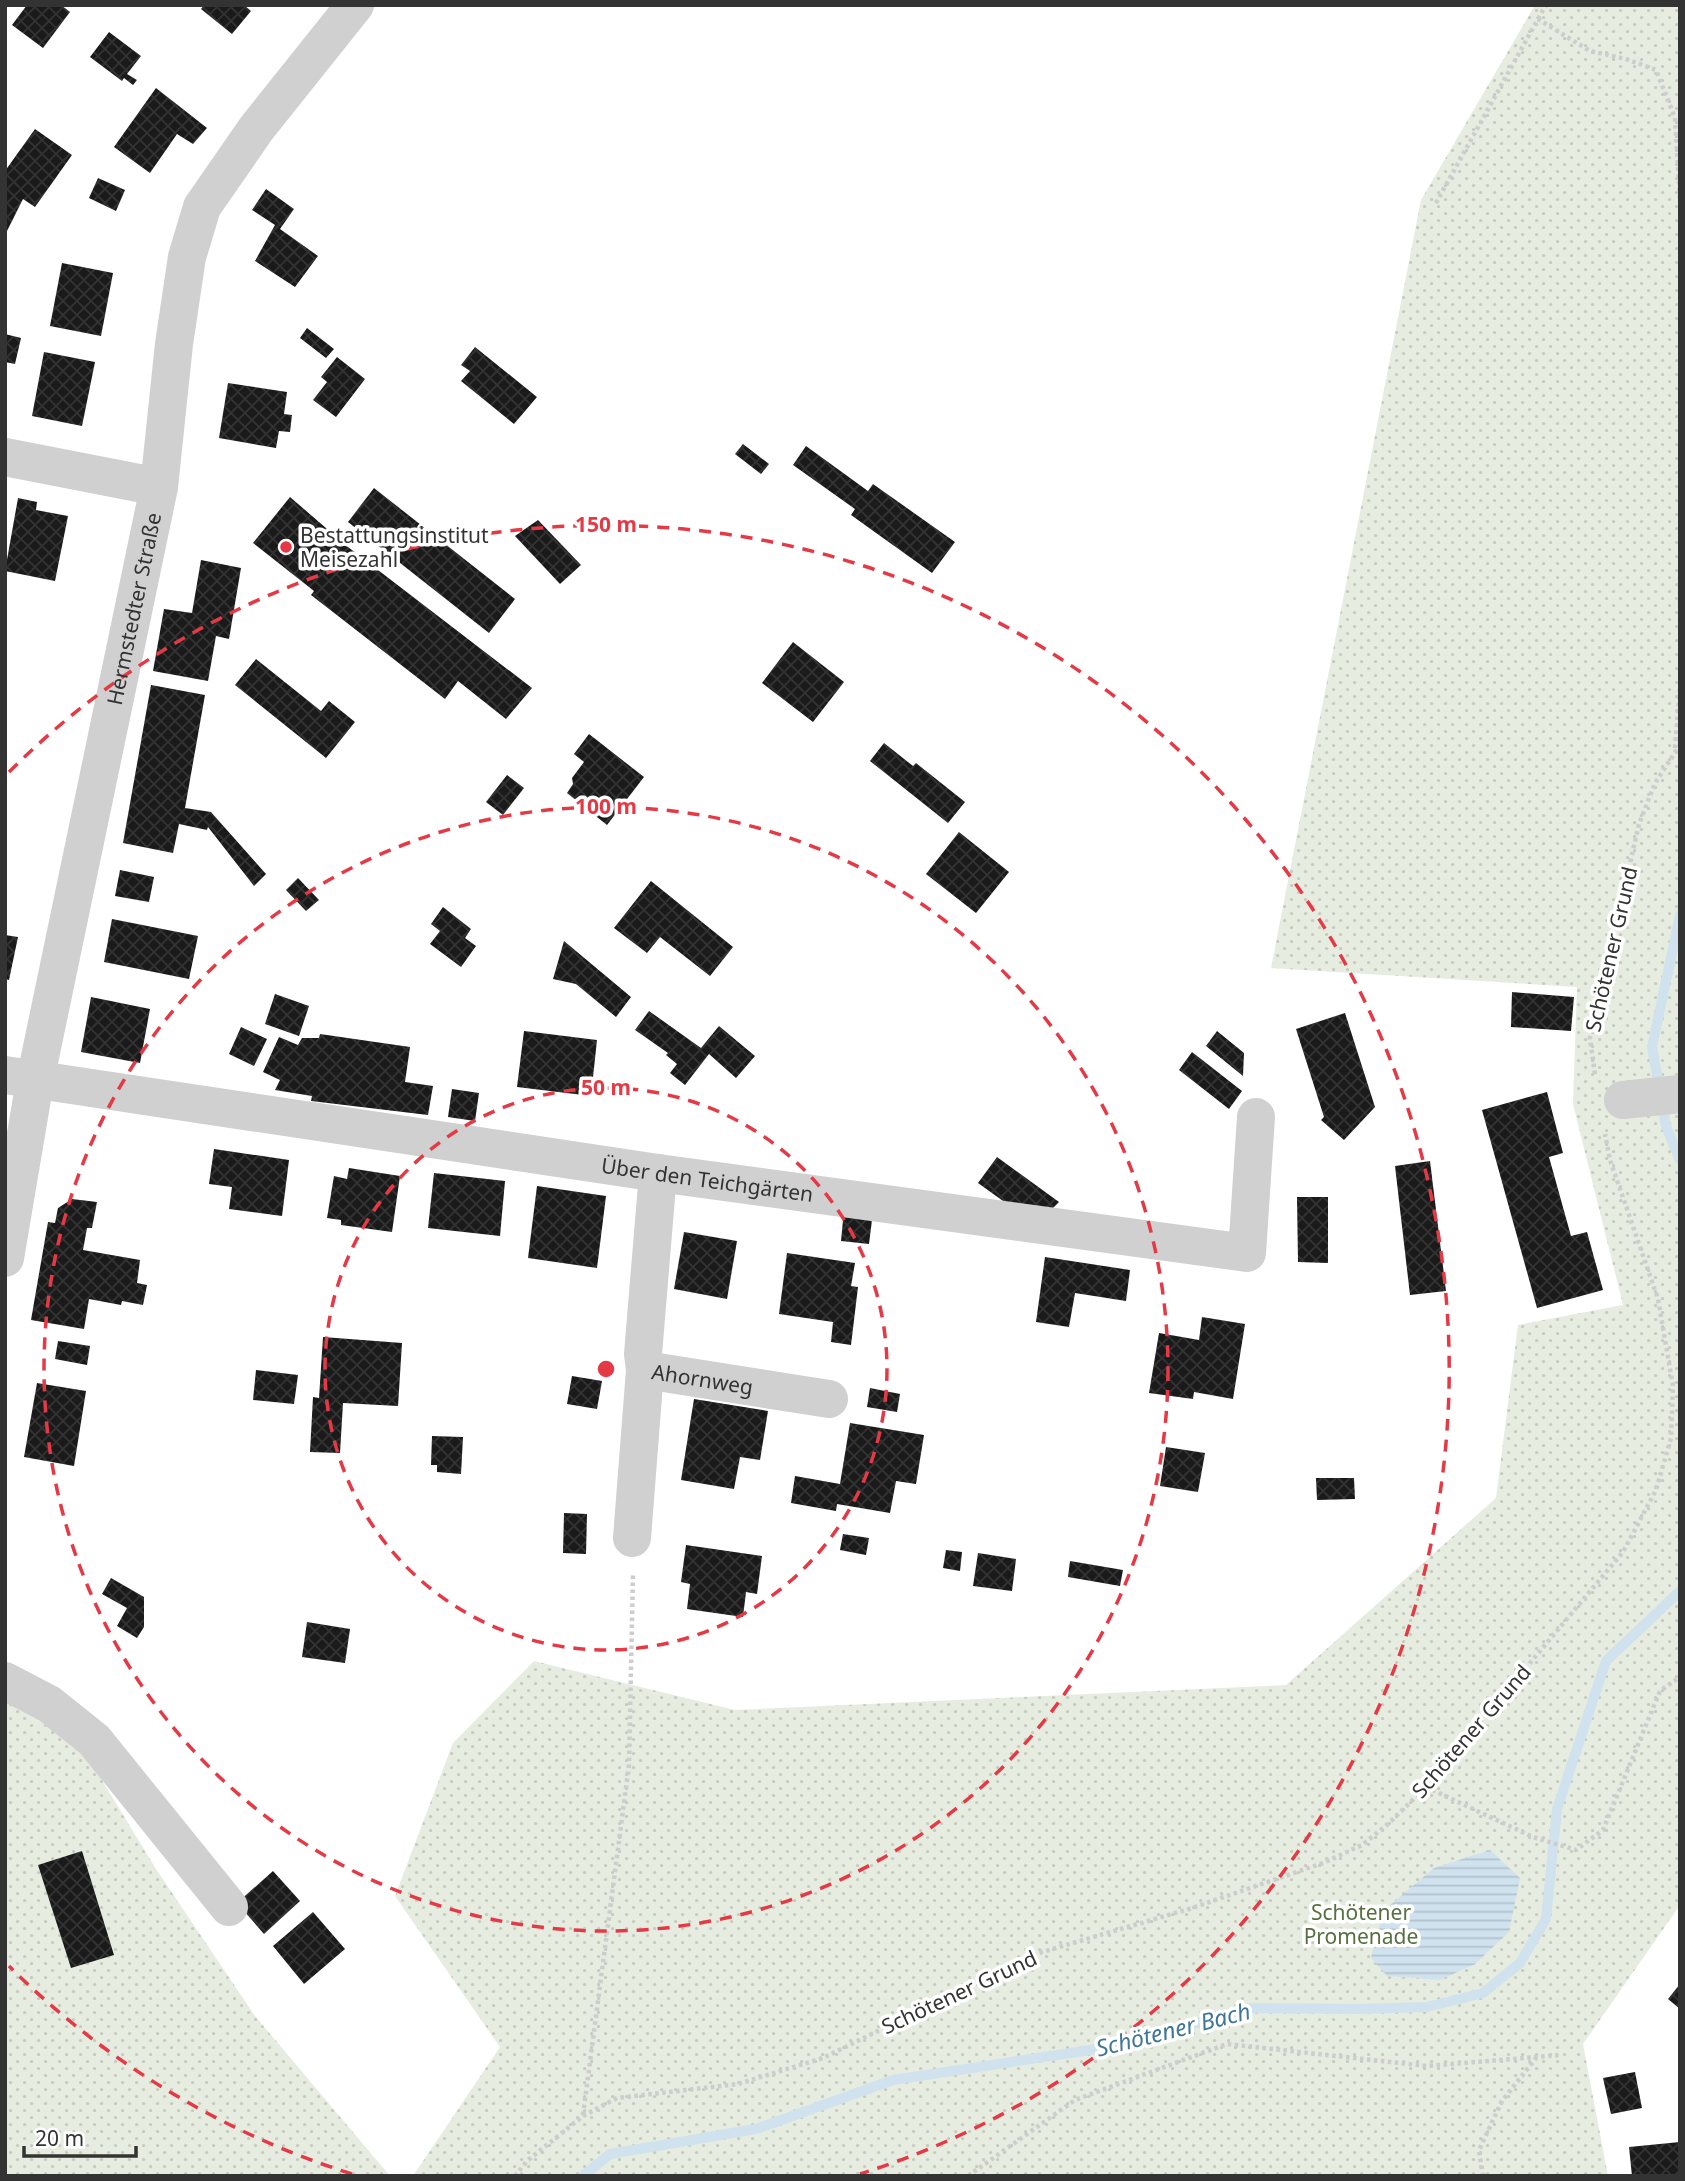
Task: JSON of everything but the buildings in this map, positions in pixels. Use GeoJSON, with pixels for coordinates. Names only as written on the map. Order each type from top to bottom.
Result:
{"type":"FeatureCollection","features":[{"type":"Feature","properties":{"kind":"street","name":"Hermstedter Straße"},"geometry":{"type":"LineString","coordinates":[[5,1258],[20,1078],[159,487],[174,344],[187,257],[202,207],[256,129],[355,5]]}},
{"type":"Feature","properties":{"kind":"street"},"geometry":{"type":"LineString","coordinates":[[5,457],[159,487]]}},
{"type":"Feature","properties":{"kind":"street","name":"Über den Teichgärten"},"geometry":{"type":"LineString","coordinates":[[20,1078],[658,1173],[1247,1253],[1256,1117]]}},
{"type":"Feature","properties":{"kind":"street"},"geometry":{"type":"LineString","coordinates":[[1607,1099],[1680,1094]]}},
{"type":"Feature","properties":{"kind":"street","name":"Ahornweg"},"geometry":{"type":"LineString","coordinates":[[658,1173],[643,1354],[645,1370],[829,1399]]}},
{"type":"Feature","properties":{"kind":"street"},"geometry":{"type":"LineString","coordinates":[[632,1538],[645,1370]]}},
{"type":"Feature","properties":{"kind":"street"},"geometry":{"type":"LineString","coordinates":[[5,1681],[49,1704],[94,1740],[229,1907]]}},
{"type":"Feature","properties":{"kind":"path"},"geometry":{"type":"LineString","coordinates":[[1436,203],[1546,5]]}},
{"type":"Feature","properties":{"kind":"path"},"geometry":{"type":"LineString","coordinates":[[1538,19],[1590,51],[1656,69],[1675,118],[1680,202]]}},
{"type":"Feature","properties":{"kind":"path"},"geometry":{"type":"LineString","coordinates":[[1680,577],[1680,630]]}},
{"type":"Feature","properties":{"kind":"path"},"geometry":{"type":"LineString","coordinates":[[1675,749],[1680,687]]}},
{"type":"Feature","properties":{"kind":"path","name":"Schötener Grund"},"geometry":{"type":"LineString","coordinates":[[515,2176],[527,2161],[583,2116],[617,2098],[738,2084],[822,2058],[1032,1955],[1189,1909],[1323,1863],[1362,1844],[1389,1823],[1426,1787],[1623,1552],[1656,1490],[1671,1438],[1673,1386],[1658,1299],[1610,1160],[1607,1099],[1590,1038],[1639,824],[1655,783],[1680,745]]}},
{"type":"Feature","properties":{"kind":"path"},"geometry":{"type":"LineString","coordinates":[[583,2116],[629,1765],[633,1633],[632,1538]]}},
{"type":"Feature","properties":{"kind":"path"},"geometry":{"type":"LineString","coordinates":[[1426,1787],[1533,1837],[1576,1850],[1603,1830],[1660,1691],[1680,1677]]}},
{"type":"Feature","properties":{"kind":"path"},"geometry":{"type":"LineString","coordinates":[[968,2176],[1075,2100],[1227,2044],[1427,2066],[1561,2055]]}},
{"type":"Feature","properties":{"kind":"path"},"geometry":{"type":"LineString","coordinates":[[1483,2176],[1479,2150],[1502,2101],[1536,2057]]}},
{"type":"Feature","properties":{"kind":"green space","name":"Schötener Promenade"},"geometry":{"type":"Polygon","coordinates":[[[1535,5],[1680,5],[1680,1905],[1583,2044],[1608,2176],[413,2176],[500,2047],[395,1896],[453,1743],[534,1661],[735,1710],[1286,1685],[1496,1498],[1518,1325],[1623,1305],[1573,1104],[1577,987],[1271,968],[1421,200],[1535,5]]]}},
{"type":"Feature","properties":{"kind":"green space"},"geometry":{"type":"Polygon","coordinates":[[[5,1694],[89,1759],[156,1869],[255,2016],[390,2176],[5,2176],[5,1694]]]}},
{"type":"Feature","properties":{"kind":"water"},"geometry":{"type":"Polygon","coordinates":[[[1490,1850],[1520,1878],[1509,1932],[1475,1964],[1440,1980],[1387,1976],[1371,1958],[1383,1911],[1434,1868],[1490,1850]]]}},
{"type":"Feature","properties":{"kind":"waterway","name":"Schötener Bach"},"geometry":{"type":"LineString","coordinates":[[1680,915],[1652,1047],[1666,1126],[1680,1160]]}},
{"type":"Feature","properties":{"kind":"waterway","name":"Schötener Bach"},"geometry":{"type":"LineString","coordinates":[[583,2176],[610,2154],[756,2129],[893,2080],[1123,2045],[1247,2008],[1427,2007],[1483,1993],[1520,1963],[1546,1919],[1557,1809],[1606,1661],[1680,1591]]}},
{"type":"Feature","properties":{"kind":"place","name":"Bestattungsinstitut Meisezahl"},"geometry":{"type":"Point","coordinates":[286,547]}}]}
